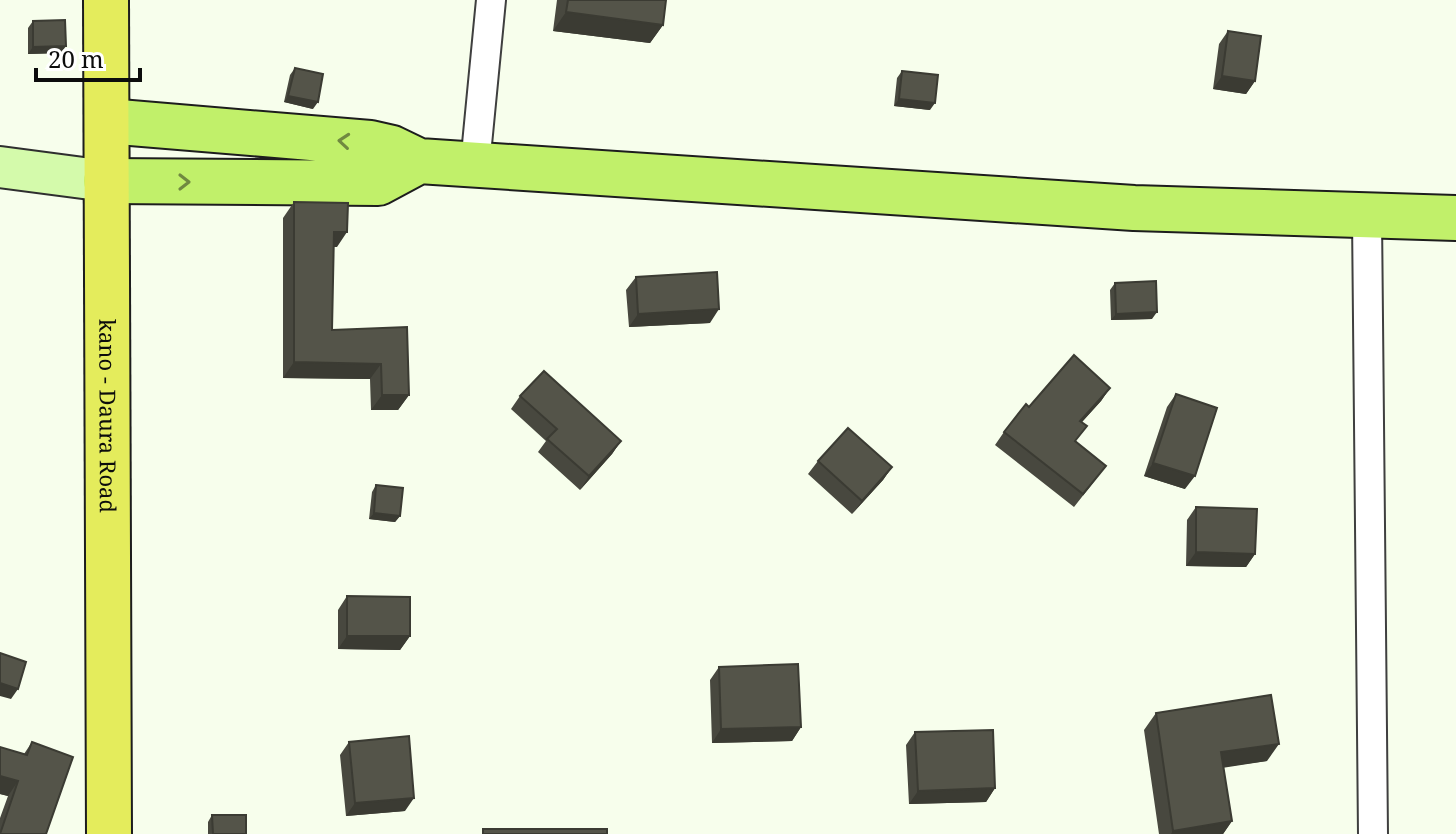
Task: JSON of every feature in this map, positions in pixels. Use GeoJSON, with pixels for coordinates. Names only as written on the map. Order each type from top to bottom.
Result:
{"type":"FeatureCollection","features":[{"type":"Feature","properties":{"kind":"highway","name":"kano - Daura Road"},"geometry":{"type":"LineString","coordinates":[[106,0],[109,834]]}},
{"type":"Feature","properties":{"kind":"main road"},"geometry":{"type":"LineString","coordinates":[[107,121],[370,143],[392,148],[419,161],[1134,208],[1456,218]]}},
{"type":"Feature","properties":{"kind":"main road"},"geometry":{"type":"LineString","coordinates":[[106,181],[378,183],[419,161]]}},
{"type":"Feature","properties":{"kind":"street"},"geometry":{"type":"LineString","coordinates":[[475,165],[491,0]]}},
{"type":"Feature","properties":{"kind":"street"},"geometry":{"type":"LineString","coordinates":[[0,167],[106,181]]}},
{"type":"Feature","properties":{"kind":"street"},"geometry":{"type":"LineString","coordinates":[[1367,217],[1373,834]]}},
{"type":"Feature","properties":{"kind":"building"},"geometry":{"type":"Polygon","coordinates":[[[568,0],[666,0],[663,25],[566,12],[568,0]]]}},
{"type":"Feature","properties":{"kind":"building"},"geometry":{"type":"Polygon","coordinates":[[[65,20],[66,46],[33,47],[33,21],[65,20]]]}},
{"type":"Feature","properties":{"kind":"building"},"geometry":{"type":"Polygon","coordinates":[[[1228,31],[1261,36],[1255,81],[1222,76],[1228,31]]]}},
{"type":"Feature","properties":{"kind":"building"},"geometry":{"type":"Polygon","coordinates":[[[295,68],[323,74],[318,102],[288,96],[295,68]]]}},
{"type":"Feature","properties":{"kind":"building"},"geometry":{"type":"Polygon","coordinates":[[[902,71],[938,75],[935,103],[899,99],[902,71]]]}},
{"type":"Feature","properties":{"kind":"building"},"geometry":{"type":"Polygon","coordinates":[[[294,202],[348,203],[347,232],[334,232],[332,330],[407,327],[409,395],[382,395],[381,364],[294,362],[294,202]]]}},
{"type":"Feature","properties":{"kind":"building"},"geometry":{"type":"Polygon","coordinates":[[[717,272],[719,309],[638,314],[636,277],[717,272]]]}},
{"type":"Feature","properties":{"kind":"building"},"geometry":{"type":"Polygon","coordinates":[[[1156,281],[1157,312],[1116,314],[1115,283],[1156,281]]]}},
{"type":"Feature","properties":{"kind":"building"},"geometry":{"type":"Polygon","coordinates":[[[1074,355],[1110,388],[1080,421],[1087,426],[1075,441],[1106,466],[1083,494],[1004,432],[1026,404],[1029,407],[1074,355]]]}},
{"type":"Feature","properties":{"kind":"building"},"geometry":{"type":"Polygon","coordinates":[[[544,371],[621,441],[589,476],[547,439],[557,429],[520,396],[544,371]]]}},
{"type":"Feature","properties":{"kind":"building"},"geometry":{"type":"Polygon","coordinates":[[[1176,394],[1217,408],[1195,476],[1153,463],[1176,394]]]}},
{"type":"Feature","properties":{"kind":"building"},"geometry":{"type":"Polygon","coordinates":[[[848,428],[892,467],[862,501],[818,461],[848,428]]]}},
{"type":"Feature","properties":{"kind":"building"},"geometry":{"type":"Polygon","coordinates":[[[376,485],[403,488],[400,516],[374,513],[376,485]]]}},
{"type":"Feature","properties":{"kind":"building"},"geometry":{"type":"Polygon","coordinates":[[[1196,507],[1257,509],[1255,554],[1196,552],[1196,507]]]}},
{"type":"Feature","properties":{"kind":"building"},"geometry":{"type":"Polygon","coordinates":[[[347,596],[410,597],[410,636],[347,636],[347,596]]]}},
{"type":"Feature","properties":{"kind":"building"},"geometry":{"type":"Polygon","coordinates":[[[0,653],[26,662],[18,689],[0,683],[0,653]]]}},
{"type":"Feature","properties":{"kind":"building"},"geometry":{"type":"Polygon","coordinates":[[[798,664],[801,727],[721,729],[719,667],[798,664]]]}},
{"type":"Feature","properties":{"kind":"building"},"geometry":{"type":"Polygon","coordinates":[[[1271,695],[1279,744],[1221,752],[1232,821],[1173,831],[1156,713],[1271,695]]]}},
{"type":"Feature","properties":{"kind":"building"},"geometry":{"type":"Polygon","coordinates":[[[993,730],[995,788],[918,791],[915,732],[993,730]]]}},
{"type":"Feature","properties":{"kind":"building"},"geometry":{"type":"Polygon","coordinates":[[[409,736],[414,798],[355,803],[349,742],[409,736]]]}},
{"type":"Feature","properties":{"kind":"building"},"geometry":{"type":"Polygon","coordinates":[[[32,742],[73,757],[46,834],[0,834],[18,781],[0,776],[0,747],[27,755],[32,742]]]}},
{"type":"Feature","properties":{"kind":"building"},"geometry":{"type":"Polygon","coordinates":[[[212,815],[246,815],[246,834],[213,834],[212,815]]]}},
{"type":"Feature","properties":{"kind":"building"},"geometry":{"type":"Polygon","coordinates":[[[483,829],[607,829],[607,834],[483,834],[483,829]]]}}]}
